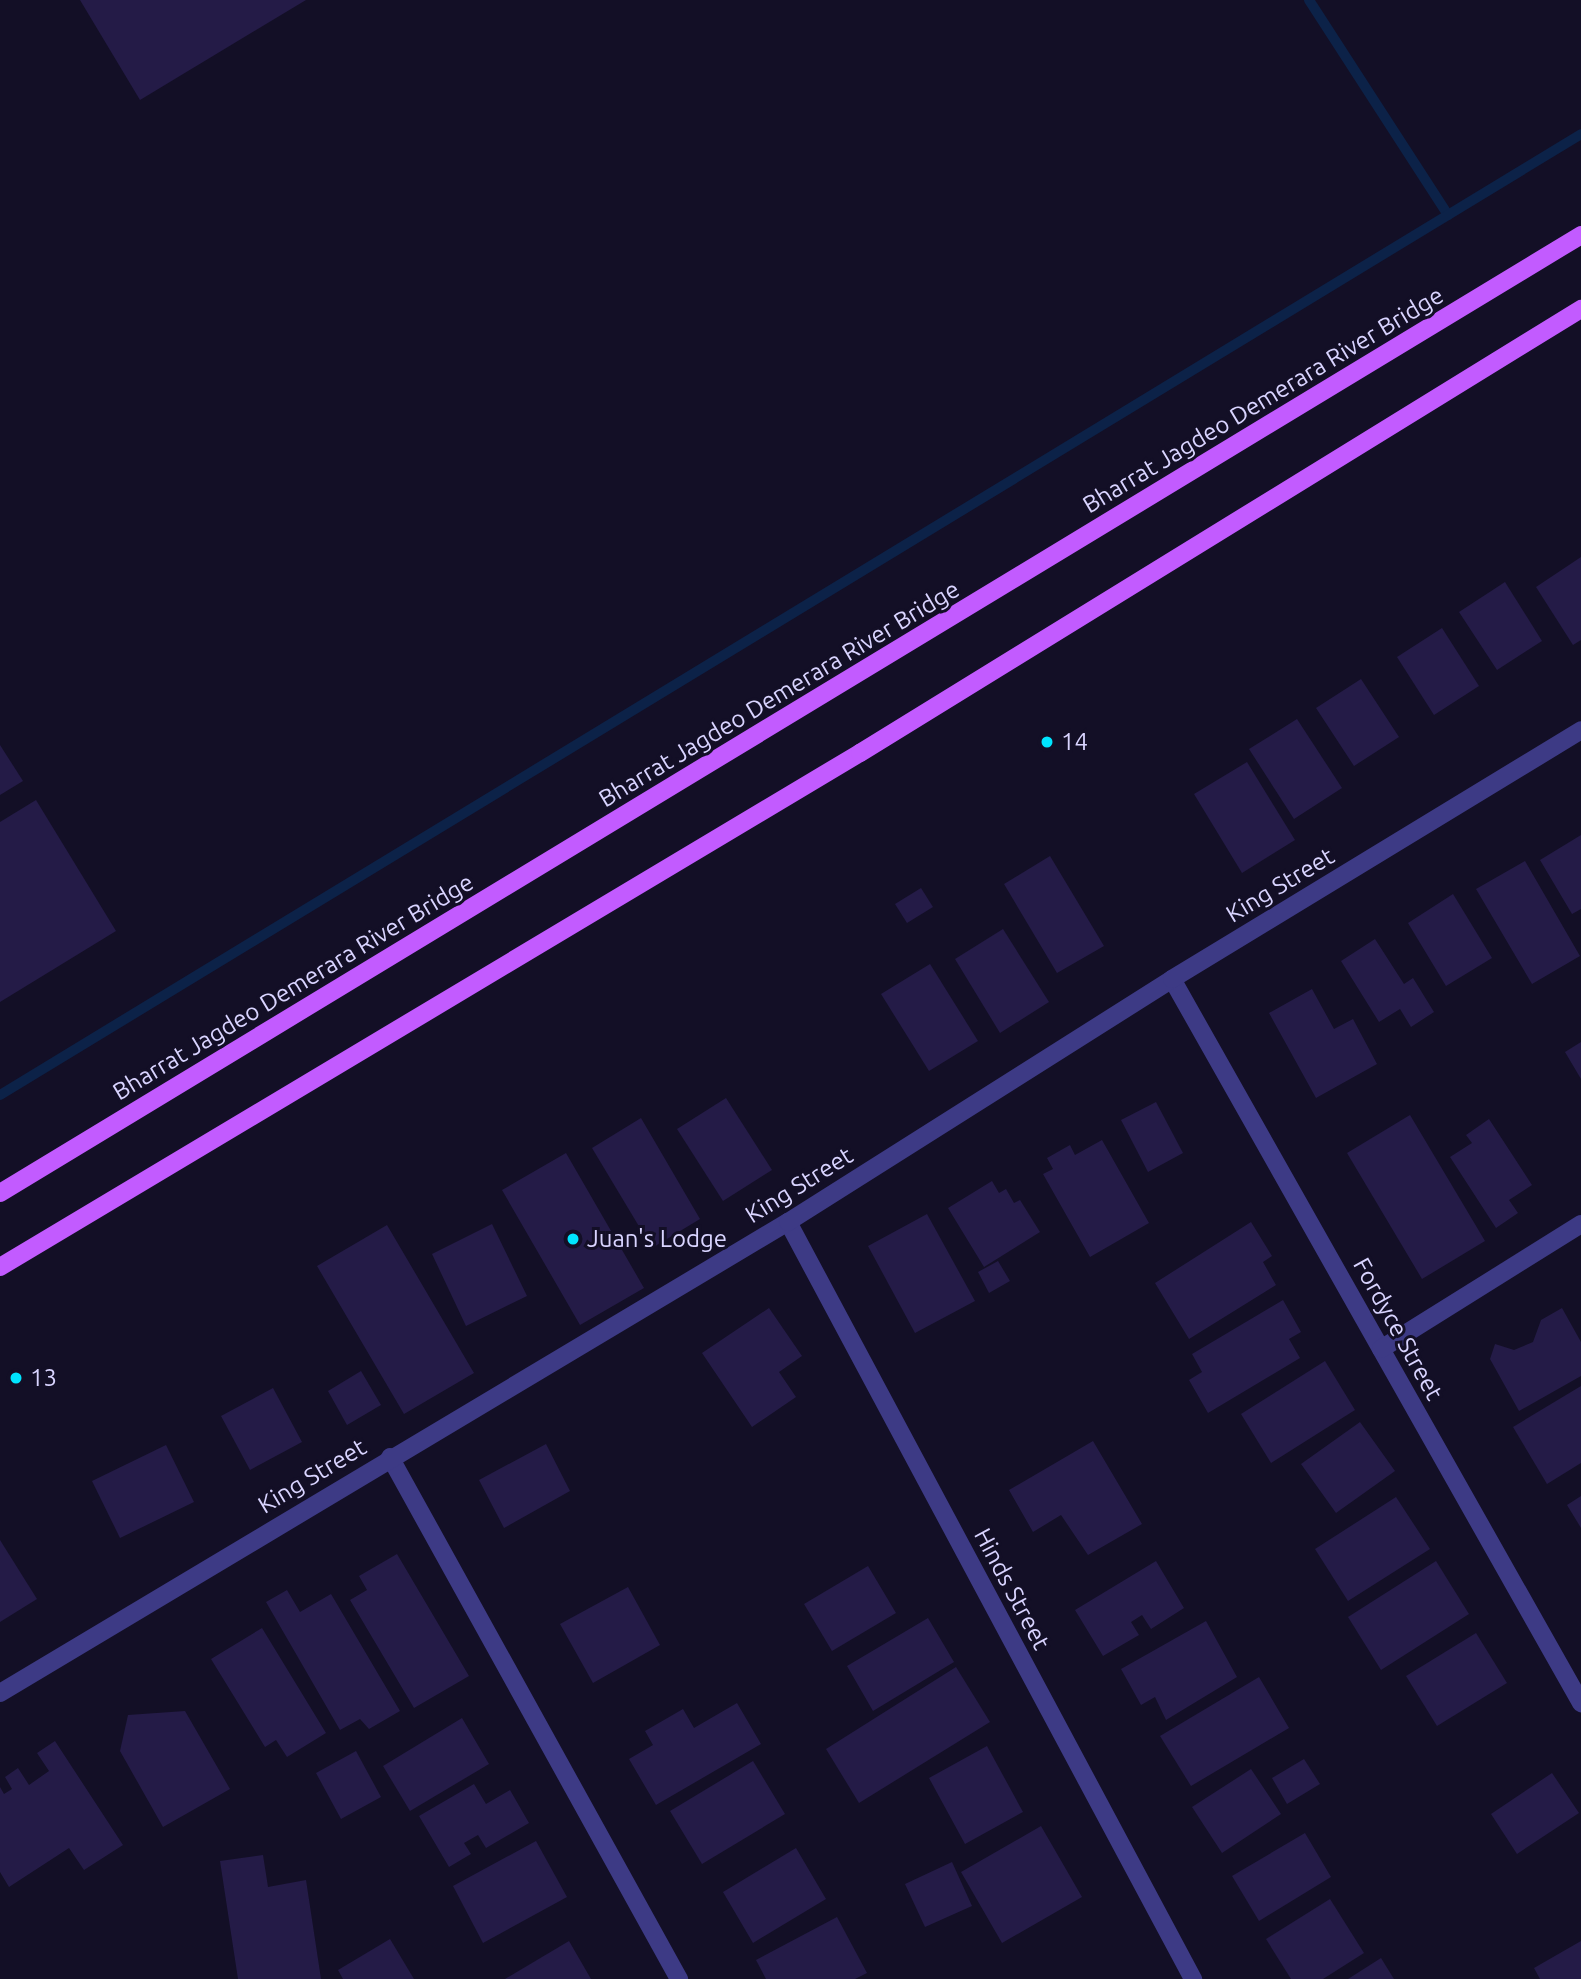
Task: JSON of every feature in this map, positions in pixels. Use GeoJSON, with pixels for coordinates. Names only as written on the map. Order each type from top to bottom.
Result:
{"type":"FeatureCollection","features":[{"type":"Feature","properties":{"kind":"main road","name":"Bharrat Jagdeo Demerara River Bridge"},"geometry":{"type":"LineString","coordinates":[[0,1193],[1581,235]]}},
{"type":"Feature","properties":{"kind":"main road"},"geometry":{"type":"LineString","coordinates":[[0,1267],[903,727],[1581,309]]}},
{"type":"Feature","properties":{"kind":"street","name":"King Street"},"geometry":{"type":"LineString","coordinates":[[0,1693],[390,1457],[788,1222],[1172,979],[1581,730]]}},
{"type":"Feature","properties":{"kind":"street","name":"Fordyce Street"},"geometry":{"type":"LineString","coordinates":[[1172,979],[1581,1703]]}},
{"type":"Feature","properties":{"kind":"street","name":"Hinds Street"},"geometry":{"type":"LineString","coordinates":[[788,1222],[1193,1979]]}},
{"type":"Feature","properties":{"kind":"street"},"geometry":{"type":"LineString","coordinates":[[1381,1349],[1581,1224]]}},
{"type":"Feature","properties":{"kind":"street"},"geometry":{"type":"LineString","coordinates":[[390,1457],[680,1979]]}},
{"type":"Feature","properties":{"kind":"building"},"geometry":{"type":"Polygon","coordinates":[[[80,0],[306,0],[140,100],[80,0]]]}},
{"type":"Feature","properties":{"kind":"building"},"geometry":{"type":"Polygon","coordinates":[[[1581,557],[1581,640],[1573,645],[1536,587],[1581,557]]]}},
{"type":"Feature","properties":{"kind":"building"},"geometry":{"type":"Polygon","coordinates":[[[1505,582],[1542,641],[1497,670],[1459,612],[1505,582]]]}},
{"type":"Feature","properties":{"kind":"building"},"geometry":{"type":"Polygon","coordinates":[[[1442,628],[1479,686],[1434,715],[1397,657],[1442,628]]]}},
{"type":"Feature","properties":{"kind":"building"},"geometry":{"type":"Polygon","coordinates":[[[1361,679],[1399,737],[1354,766],[1316,708],[1361,679]]]}},
{"type":"Feature","properties":{"kind":"building"},"geometry":{"type":"Polygon","coordinates":[[[1297,719],[1342,788],[1294,819],[1249,749],[1297,719]]]}},
{"type":"Feature","properties":{"kind":"building"},"geometry":{"type":"Polygon","coordinates":[[[0,745],[23,781],[0,795],[0,745]]]}},
{"type":"Feature","properties":{"kind":"building"},"geometry":{"type":"Polygon","coordinates":[[[1247,762],[1295,840],[1242,873],[1194,794],[1247,762]]]}},
{"type":"Feature","properties":{"kind":"building"},"geometry":{"type":"Polygon","coordinates":[[[36,800],[116,931],[0,1002],[0,822],[36,800]]]}},
{"type":"Feature","properties":{"kind":"building"},"geometry":{"type":"Polygon","coordinates":[[[1581,835],[1581,909],[1572,914],[1540,860],[1581,835]]]}},
{"type":"Feature","properties":{"kind":"building"},"geometry":{"type":"Polygon","coordinates":[[[1050,856],[1104,946],[1057,973],[1004,884],[1050,856]]]}},
{"type":"Feature","properties":{"kind":"building"},"geometry":{"type":"Polygon","coordinates":[[[1525,861],[1580,956],[1532,984],[1476,889],[1525,861]]]}},
{"type":"Feature","properties":{"kind":"building"},"geometry":{"type":"Polygon","coordinates":[[[921,888],[933,907],[907,923],[895,904],[921,888]]]}},
{"type":"Feature","properties":{"kind":"building"},"geometry":{"type":"Polygon","coordinates":[[[1453,894],[1492,958],[1446,986],[1408,923],[1453,894]]]}},
{"type":"Feature","properties":{"kind":"building"},"geometry":{"type":"Polygon","coordinates":[[[1003,929],[1049,1002],[1000,1033],[955,959],[1003,929]]]}},
{"type":"Feature","properties":{"kind":"building"},"geometry":{"type":"Polygon","coordinates":[[[1375,939],[1404,984],[1413,978],[1434,1012],[1411,1027],[1400,1009],[1379,1022],[1341,961],[1375,939]]]}},
{"type":"Feature","properties":{"kind":"building"},"geometry":{"type":"Polygon","coordinates":[[[930,964],[978,1041],[929,1071],[881,994],[930,964]]]}},
{"type":"Feature","properties":{"kind":"building"},"geometry":{"type":"Polygon","coordinates":[[[1312,989],[1334,1029],[1353,1019],[1377,1064],[1316,1098],[1269,1013],[1312,989]]]}},
{"type":"Feature","properties":{"kind":"building"},"geometry":{"type":"Polygon","coordinates":[[[1581,1042],[1581,1079],[1565,1052],[1581,1042]]]}},
{"type":"Feature","properties":{"kind":"building"},"geometry":{"type":"Polygon","coordinates":[[[726,1098],[772,1170],[723,1201],[677,1129],[726,1098]]]}},
{"type":"Feature","properties":{"kind":"building"},"geometry":{"type":"Polygon","coordinates":[[[1156,1102],[1183,1153],[1148,1172],[1121,1120],[1156,1102]]]}},
{"type":"Feature","properties":{"kind":"building"},"geometry":{"type":"Polygon","coordinates":[[[1410,1115],[1485,1241],[1422,1279],[1347,1153],[1410,1115]]]}},
{"type":"Feature","properties":{"kind":"building"},"geometry":{"type":"Polygon","coordinates":[[[641,1118],[700,1219],[652,1248],[592,1148],[641,1118]]]}},
{"type":"Feature","properties":{"kind":"building"},"geometry":{"type":"Polygon","coordinates":[[[1489,1119],[1532,1185],[1509,1200],[1518,1213],[1496,1228],[1450,1157],[1472,1143],[1466,1135],[1489,1119]]]}},
{"type":"Feature","properties":{"kind":"building"},"geometry":{"type":"Polygon","coordinates":[[[1102,1140],[1149,1223],[1090,1257],[1043,1174],[1053,1169],[1047,1158],[1070,1145],[1075,1155],[1102,1140]]]}},
{"type":"Feature","properties":{"kind":"building","name":"Juan's Lodge"},"geometry":{"type":"Polygon","coordinates":[[[566,1153],[644,1288],[580,1325],[502,1190],[566,1153]]]}},
{"type":"Feature","properties":{"kind":"building"},"geometry":{"type":"Polygon","coordinates":[[[992,1181],[999,1193],[1006,1189],[1014,1203],[1020,1200],[1040,1232],[984,1267],[948,1208],[992,1181]]]}},
{"type":"Feature","properties":{"kind":"building"},"geometry":{"type":"Polygon","coordinates":[[[927,1214],[975,1301],[915,1333],[868,1246],[927,1214]]]}},
{"type":"Feature","properties":{"kind":"building"},"geometry":{"type":"Polygon","coordinates":[[[1251,1222],[1272,1256],[1263,1262],[1276,1285],[1189,1339],[1155,1283],[1251,1222]]]}},
{"type":"Feature","properties":{"kind":"building"},"geometry":{"type":"Polygon","coordinates":[[[492,1224],[527,1296],[466,1326],[432,1254],[492,1224]]]}},
{"type":"Feature","properties":{"kind":"building"},"geometry":{"type":"Polygon","coordinates":[[[387,1225],[474,1373],[404,1414],[317,1266],[387,1225]]]}},
{"type":"Feature","properties":{"kind":"building"},"geometry":{"type":"Polygon","coordinates":[[[998,1261],[1010,1281],[989,1293],[978,1272],[998,1261]]]}},
{"type":"Feature","properties":{"kind":"building"},"geometry":{"type":"Polygon","coordinates":[[[1283,1300],[1301,1332],[1289,1339],[1300,1358],[1208,1413],[1189,1380],[1202,1372],[1192,1354],[1283,1300]]]}},
{"type":"Feature","properties":{"kind":"building"},"geometry":{"type":"Polygon","coordinates":[[[769,1308],[802,1356],[779,1372],[796,1397],[752,1427],[702,1353],[769,1308]]]}},
{"type":"Feature","properties":{"kind":"building"},"geometry":{"type":"Polygon","coordinates":[[[1562,1308],[1581,1342],[1581,1376],[1519,1411],[1490,1359],[1495,1344],[1514,1350],[1533,1342],[1541,1320],[1562,1308]]]}},
{"type":"Feature","properties":{"kind":"building"},"geometry":{"type":"Polygon","coordinates":[[[1325,1361],[1355,1410],[1271,1463],[1241,1414],[1325,1361]]]}},
{"type":"Feature","properties":{"kind":"building"},"geometry":{"type":"Polygon","coordinates":[[[361,1371],[381,1405],[347,1425],[328,1391],[361,1371]]]}},
{"type":"Feature","properties":{"kind":"building"},"geometry":{"type":"Polygon","coordinates":[[[1581,1386],[1581,1463],[1547,1484],[1513,1427],[1581,1386]]]}},
{"type":"Feature","properties":{"kind":"building"},"geometry":{"type":"Polygon","coordinates":[[[273,1388],[302,1442],[250,1470],[221,1416],[273,1388]]]}},
{"type":"Feature","properties":{"kind":"building"},"geometry":{"type":"Polygon","coordinates":[[[1360,1422],[1395,1471],[1336,1513],[1301,1464],[1360,1422]]]}},
{"type":"Feature","properties":{"kind":"building"},"geometry":{"type":"Polygon","coordinates":[[[1093,1441],[1142,1524],[1088,1555],[1061,1515],[1033,1532],[1009,1490],[1093,1441]]]}},
{"type":"Feature","properties":{"kind":"building"},"geometry":{"type":"Polygon","coordinates":[[[546,1444],[570,1491],[504,1528],[479,1480],[546,1444]]]}},
{"type":"Feature","properties":{"kind":"building"},"geometry":{"type":"Polygon","coordinates":[[[166,1445],[194,1502],[120,1538],[92,1481],[166,1445]]]}},
{"type":"Feature","properties":{"kind":"building"},"geometry":{"type":"Polygon","coordinates":[[[1581,1496],[1581,1528],[1567,1505],[1581,1496]]]}},
{"type":"Feature","properties":{"kind":"building"},"geometry":{"type":"Polygon","coordinates":[[[1396,1497],[1430,1549],[1348,1601],[1315,1549],[1396,1497]]]}},
{"type":"Feature","properties":{"kind":"building"},"geometry":{"type":"Polygon","coordinates":[[[0,1540],[37,1599],[0,1622],[0,1540]]]}},
{"type":"Feature","properties":{"kind":"building"},"geometry":{"type":"Polygon","coordinates":[[[397,1554],[469,1676],[414,1708],[350,1600],[367,1590],[359,1576],[397,1554]]]}},
{"type":"Feature","properties":{"kind":"building"},"geometry":{"type":"Polygon","coordinates":[[[1156,1561],[1184,1608],[1151,1629],[1142,1615],[1131,1622],[1139,1635],[1103,1656],[1075,1610],[1156,1561]]]}},
{"type":"Feature","properties":{"kind":"building"},"geometry":{"type":"Polygon","coordinates":[[[1436,1561],[1469,1614],[1381,1670],[1348,1617],[1436,1561]]]}},
{"type":"Feature","properties":{"kind":"building"},"geometry":{"type":"Polygon","coordinates":[[[868,1566],[896,1613],[832,1651],[804,1604],[868,1566]]]}},
{"type":"Feature","properties":{"kind":"building"},"geometry":{"type":"Polygon","coordinates":[[[628,1587],[660,1645],[593,1683],[560,1624],[628,1587]]]}},
{"type":"Feature","properties":{"kind":"building"},"geometry":{"type":"Polygon","coordinates":[[[287,1590],[300,1612],[331,1594],[400,1711],[369,1729],[360,1719],[340,1730],[266,1602],[287,1590]]]}},
{"type":"Feature","properties":{"kind":"building"},"geometry":{"type":"Polygon","coordinates":[[[928,1618],[954,1662],[873,1711],[847,1666],[928,1618]]]}},
{"type":"Feature","properties":{"kind":"building"},"geometry":{"type":"Polygon","coordinates":[[[1206,1621],[1237,1677],[1166,1720],[1155,1697],[1141,1705],[1121,1669],[1206,1621]]]}},
{"type":"Feature","properties":{"kind":"building"},"geometry":{"type":"Polygon","coordinates":[[[262,1628],[326,1733],[287,1757],[276,1740],[265,1747],[211,1659],[262,1628]]]}},
{"type":"Feature","properties":{"kind":"building"},"geometry":{"type":"Polygon","coordinates":[[[1476,1633],[1507,1683],[1437,1726],[1406,1676],[1476,1633]]]}},
{"type":"Feature","properties":{"kind":"building"},"geometry":{"type":"Polygon","coordinates":[[[956,1667],[990,1722],[859,1803],[826,1749],[956,1667]]]}},
{"type":"Feature","properties":{"kind":"building"},"geometry":{"type":"Polygon","coordinates":[[[1259,1677],[1289,1728],[1191,1786],[1160,1736],[1259,1677]]]}},
{"type":"Feature","properties":{"kind":"building"},"geometry":{"type":"Polygon","coordinates":[[[737,1703],[761,1744],[656,1805],[629,1759],[653,1745],[645,1731],[683,1709],[694,1728],[737,1703]]]}},
{"type":"Feature","properties":{"kind":"building"},"geometry":{"type":"Polygon","coordinates":[[[185,1711],[230,1789],[163,1827],[120,1751],[128,1715],[185,1711]]]}},
{"type":"Feature","properties":{"kind":"building"},"geometry":{"type":"Polygon","coordinates":[[[462,1718],[489,1764],[410,1811],[383,1766],[462,1718]]]}},
{"type":"Feature","properties":{"kind":"building"},"geometry":{"type":"Polygon","coordinates":[[[55,1741],[123,1845],[84,1870],[69,1848],[9,1887],[0,1872],[0,1787],[4,1794],[12,1789],[5,1777],[18,1768],[29,1785],[49,1771],[37,1753],[55,1741]]]}},
{"type":"Feature","properties":{"kind":"building"},"geometry":{"type":"Polygon","coordinates":[[[987,1746],[1023,1812],[965,1844],[929,1778],[987,1746]]]}},
{"type":"Feature","properties":{"kind":"building"},"geometry":{"type":"Polygon","coordinates":[[[356,1751],[381,1797],[341,1819],[316,1773],[356,1751]]]}},
{"type":"Feature","properties":{"kind":"building"},"geometry":{"type":"Polygon","coordinates":[[[1304,1759],[1320,1784],[1287,1804],[1272,1778],[1304,1759]]]}},
{"type":"Feature","properties":{"kind":"building"},"geometry":{"type":"Polygon","coordinates":[[[753,1761],[785,1814],[702,1864],[670,1811],[753,1761]]]}},
{"type":"Feature","properties":{"kind":"building"},"geometry":{"type":"Polygon","coordinates":[[[1251,1769],[1281,1814],[1222,1853],[1192,1807],[1251,1769]]]}},
{"type":"Feature","properties":{"kind":"building"},"geometry":{"type":"Polygon","coordinates":[[[1552,1773],[1579,1813],[1517,1854],[1491,1814],[1552,1773]]]}},
{"type":"Feature","properties":{"kind":"building"},"geometry":{"type":"Polygon","coordinates":[[[474,1784],[486,1804],[510,1790],[529,1823],[486,1848],[478,1835],[464,1843],[471,1854],[449,1867],[419,1816],[474,1784]]]}},
{"type":"Feature","properties":{"kind":"building"},"geometry":{"type":"Polygon","coordinates":[[[1041,1826],[1082,1897],[1002,1943],[961,1872],[1041,1826]]]}},
{"type":"Feature","properties":{"kind":"building"},"geometry":{"type":"Polygon","coordinates":[[[1305,1833],[1331,1877],[1259,1921],[1232,1876],[1305,1833]]]}},
{"type":"Feature","properties":{"kind":"building"},"geometry":{"type":"Polygon","coordinates":[[[536,1841],[567,1897],[483,1943],[453,1886],[536,1841]]]}},
{"type":"Feature","properties":{"kind":"building"},"geometry":{"type":"Polygon","coordinates":[[[796,1848],[826,1899],[753,1943],[723,1892],[796,1848]]]}},
{"type":"Feature","properties":{"kind":"building"},"geometry":{"type":"Polygon","coordinates":[[[263,1855],[268,1887],[306,1880],[321,1979],[238,1979],[220,1861],[263,1855]]]}},
{"type":"Feature","properties":{"kind":"building"},"geometry":{"type":"Polygon","coordinates":[[[952,1862],[972,1906],[925,1927],[905,1884],[952,1862]]]}},
{"type":"Feature","properties":{"kind":"building"},"geometry":{"type":"Polygon","coordinates":[[[1330,1899],[1364,1953],[1323,1979],[1291,1979],[1266,1939],[1330,1899]]]}},
{"type":"Feature","properties":{"kind":"building"},"geometry":{"type":"Polygon","coordinates":[[[837,1917],[867,1973],[855,1979],[766,1979],[756,1960],[837,1917]]]}},
{"type":"Feature","properties":{"kind":"building"},"geometry":{"type":"Polygon","coordinates":[[[390,1939],[414,1979],[343,1979],[338,1970],[390,1939]]]}},
{"type":"Feature","properties":{"kind":"building"},"geometry":{"type":"Polygon","coordinates":[[[569,1941],[591,1979],[505,1979],[569,1941]]]}},
{"type":"Feature","properties":{"kind":"building"},"geometry":{"type":"Polygon","coordinates":[[[1581,1941],[1581,1979],[1540,1979],[1534,1968],[1581,1941]]]}},
{"type":"Feature","properties":{"kind":"building"},"geometry":{"type":"Polygon","coordinates":[[[1381,1958],[1394,1979],[1348,1979],[1381,1958]]]}},
{"type":"Feature","properties":{"kind":"waterway"},"geometry":{"type":"LineString","coordinates":[[1309,0],[1448,215]]}},
{"type":"Feature","properties":{"kind":"waterway"},"geometry":{"type":"LineString","coordinates":[[0,1095],[1581,134]]}},
{"type":"Feature","properties":{"kind":"place","name":"14"},"geometry":{"type":"Point","coordinates":[1047,742]}},
{"type":"Feature","properties":{"kind":"place","name":"Juan's Lodge"},"geometry":{"type":"Point","coordinates":[573,1239]}},
{"type":"Feature","properties":{"kind":"place","name":"13"},"geometry":{"type":"Point","coordinates":[16,1378]}}]}
